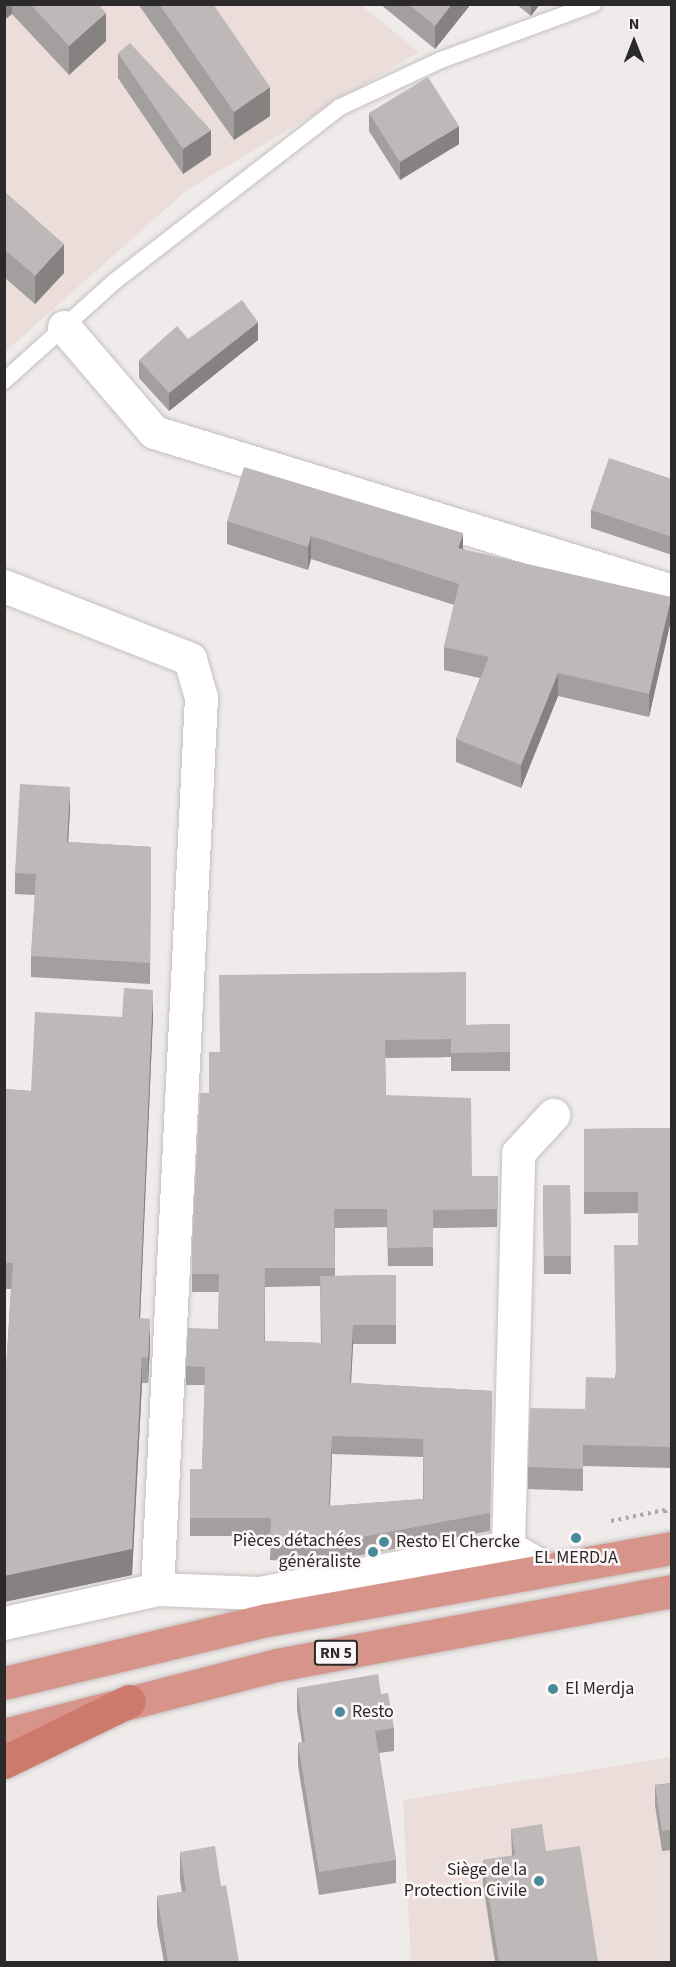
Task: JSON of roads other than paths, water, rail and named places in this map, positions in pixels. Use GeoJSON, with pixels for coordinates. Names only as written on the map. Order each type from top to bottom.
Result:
{"type":"FeatureCollection","features":[{"type":"Feature","properties":{"kind":"highway"},"geometry":{"type":"LineString","coordinates":[[4,1683],[267,1620],[672,1548]]}},
{"type":"Feature","properties":{"kind":"highway","name":"RN 5"},"geometry":{"type":"LineString","coordinates":[[4,1735],[129,1701],[474,1624],[672,1591]]}},
{"type":"Feature","properties":{"kind":"highway"},"geometry":{"type":"LineString","coordinates":[[4,1762],[129,1701]]}},
{"type":"Feature","properties":{"kind":"street"},"geometry":{"type":"LineString","coordinates":[[64,327],[154,432],[672,591]]}},
{"type":"Feature","properties":{"kind":"street"},"geometry":{"type":"LineString","coordinates":[[4,586],[190,659],[201,698],[157,1589]]}},
{"type":"Feature","properties":{"kind":"street"},"geometry":{"type":"LineString","coordinates":[[508,1547],[518,1153],[553,1115]]}},
{"type":"Feature","properties":{"kind":"street"},"geometry":{"type":"LineString","coordinates":[[4,1623],[157,1589],[259,1593],[508,1547],[548,1570]]}},
{"type":"Feature","properties":{"kind":"lane"},"geometry":{"type":"LineString","coordinates":[[4,381],[115,281],[340,107],[441,60],[594,4]]}},
{"type":"Feature","properties":{"kind":"place","name":"EL MERDJA"},"geometry":{"type":"Point","coordinates":[576,1538]}},
{"type":"Feature","properties":{"kind":"place","name":"Resto El Chercke"},"geometry":{"type":"Point","coordinates":[384,1542]}},
{"type":"Feature","properties":{"kind":"place","name":"Pièces détachées généraliste"},"geometry":{"type":"Point","coordinates":[373,1552]}},
{"type":"Feature","properties":{"kind":"place","name":"El Merdja"},"geometry":{"type":"Point","coordinates":[553,1689]}},
{"type":"Feature","properties":{"kind":"place","name":"Resto"},"geometry":{"type":"Point","coordinates":[340,1712]}},
{"type":"Feature","properties":{"kind":"place","name":"Siège de la Protection Civile"},"geometry":{"type":"Point","coordinates":[539,1881]}}]}
